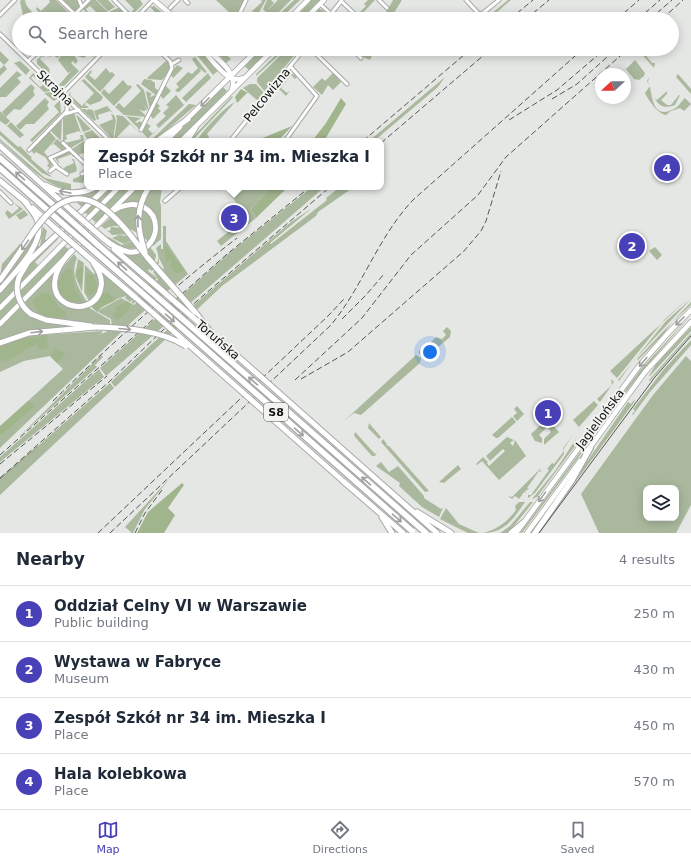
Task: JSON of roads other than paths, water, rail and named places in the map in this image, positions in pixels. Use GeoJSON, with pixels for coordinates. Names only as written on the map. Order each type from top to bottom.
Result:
{"type":"FeatureCollection","features":[{"type":"Feature","properties":{"kind":"highway","name":"Toruńska"},"geometry":{"type":"LineString","coordinates":[[0,158],[426,533]]}},
{"type":"Feature","properties":{"kind":"highway","name":"Toruńska"},"geometry":{"type":"LineString","coordinates":[[0,168],[413,532]]}},
{"type":"Feature","properties":{"kind":"highway"},"geometry":{"type":"LineString","coordinates":[[535,533],[572,480],[590,448]]}},
{"type":"Feature","properties":{"kind":"main road"},"geometry":{"type":"LineString","coordinates":[[154,0],[167,12]]}},
{"type":"Feature","properties":{"kind":"main road"},"geometry":{"type":"LineString","coordinates":[[296,12],[308,0]]}},
{"type":"Feature","properties":{"kind":"main road"},"geometry":{"type":"LineString","coordinates":[[312,12],[322,2]]}},
{"type":"Feature","properties":{"kind":"main road"},"geometry":{"type":"LineString","coordinates":[[210,56],[232,77],[240,80],[248,75]]}},
{"type":"Feature","properties":{"kind":"main road"},"geometry":{"type":"LineString","coordinates":[[213,56],[232,77],[230,93]]}},
{"type":"Feature","properties":{"kind":"main road"},"geometry":{"type":"LineString","coordinates":[[169,138],[252,56]]}},
{"type":"Feature","properties":{"kind":"main road"},"geometry":{"type":"LineString","coordinates":[[185,138],[267,56]]}},
{"type":"Feature","properties":{"kind":"main road"},"geometry":{"type":"LineString","coordinates":[[161,138],[188,119]]}},
{"type":"Feature","properties":{"kind":"main road"},"geometry":{"type":"LineString","coordinates":[[189,138],[195,128]]}},
{"type":"Feature","properties":{"kind":"main road","name":"Toruńska"},"geometry":{"type":"LineString","coordinates":[[0,146],[151,281],[398,498],[423,518],[437,533]]}},
{"type":"Feature","properties":{"kind":"main road"},"geometry":{"type":"LineString","coordinates":[[36,179],[54,189],[67,193],[81,193],[88,190]]}},
{"type":"Feature","properties":{"kind":"main road","name":"Toruńska"},"geometry":{"type":"LineString","coordinates":[[0,181],[56,228],[403,533]]}},
{"type":"Feature","properties":{"kind":"main road"},"geometry":{"type":"LineString","coordinates":[[104,190],[28,262],[19,277],[17,287],[19,298],[25,309],[31,314],[46,320],[96,327],[126,329],[165,336],[190,347],[205,359]]}},
{"type":"Feature","properties":{"kind":"main road"},"geometry":{"type":"LineString","coordinates":[[0,308],[116,190]]}},
{"type":"Feature","properties":{"kind":"main road"},"geometry":{"type":"LineString","coordinates":[[0,324],[70,251],[132,190]]}},
{"type":"Feature","properties":{"kind":"main road"},"geometry":{"type":"LineString","coordinates":[[147,257],[139,233],[138,218],[142,201],[148,190]]}},
{"type":"Feature","properties":{"kind":"main road"},"geometry":{"type":"LineString","coordinates":[[0,280],[49,212],[61,204],[77,199],[93,202],[107,210],[201,318],[212,334]]}},
{"type":"Feature","properties":{"kind":"main road"},"geometry":{"type":"LineString","coordinates":[[0,290],[32,250],[38,237],[38,220],[25,202]]}},
{"type":"Feature","properties":{"kind":"main road"},"geometry":{"type":"LineString","coordinates":[[104,239],[116,247],[128,252],[140,251],[149,244],[155,235],[155,224],[152,214],[136,204],[126,205],[107,215]]}},
{"type":"Feature","properties":{"kind":"main road"},"geometry":{"type":"LineString","coordinates":[[70,251],[56,273],[54,289],[65,304],[77,307],[89,304],[99,294],[102,284],[99,272],[93,262]]}},
{"type":"Feature","properties":{"kind":"main road","name":"Jagiellońska"},"geometry":{"type":"LineString","coordinates":[[516,533],[639,366],[691,310]]}},
{"type":"Feature","properties":{"kind":"main road","name":"Jagiellońska"},"geometry":{"type":"LineString","coordinates":[[527,533],[645,372],[691,322]]}},
{"type":"Feature","properties":{"kind":"main road"},"geometry":{"type":"LineString","coordinates":[[0,343],[29,333],[96,327]]}},
{"type":"Feature","properties":{"kind":"main road"},"geometry":{"type":"LineString","coordinates":[[367,502],[381,517],[392,533]]}},
{"type":"Feature","properties":{"kind":"main road"},"geometry":{"type":"LineString","coordinates":[[423,518],[451,533]]}},
{"type":"Feature","properties":{"kind":"main road"},"geometry":{"type":"LineString","coordinates":[[511,533],[523,523]]}},
{"type":"Feature","properties":{"kind":"street"},"geometry":{"type":"LineString","coordinates":[[0,15],[15,0]]}},
{"type":"Feature","properties":{"kind":"street"},"geometry":{"type":"LineString","coordinates":[[60,0],[73,12]]}},
{"type":"Feature","properties":{"kind":"street"},"geometry":{"type":"LineString","coordinates":[[79,0],[82,7]]}},
{"type":"Feature","properties":{"kind":"street"},"geometry":{"type":"LineString","coordinates":[[77,12],[88,0]]}},
{"type":"Feature","properties":{"kind":"street"},"geometry":{"type":"LineString","coordinates":[[114,0],[126,12]]}},
{"type":"Feature","properties":{"kind":"street"},"geometry":{"type":"LineString","coordinates":[[142,12],[154,0]]}},
{"type":"Feature","properties":{"kind":"street"},"geometry":{"type":"LineString","coordinates":[[170,8],[178,0]]}},
{"type":"Feature","properties":{"kind":"street"},"geometry":{"type":"LineString","coordinates":[[185,0],[188,3]]}},
{"type":"Feature","properties":{"kind":"street"},"geometry":{"type":"LineString","coordinates":[[240,12],[246,0]]}},
{"type":"Feature","properties":{"kind":"street"},"geometry":{"type":"LineString","coordinates":[[332,12],[341,0],[353,12]]}},
{"type":"Feature","properties":{"kind":"street"},"geometry":{"type":"LineString","coordinates":[[379,0],[387,8]]}},
{"type":"Feature","properties":{"kind":"street"},"geometry":{"type":"LineString","coordinates":[[466,0],[477,12]]}},
{"type":"Feature","properties":{"kind":"street"},"geometry":{"type":"LineString","coordinates":[[485,12],[499,0]]}},
{"type":"Feature","properties":{"kind":"street"},"geometry":{"type":"LineString","coordinates":[[322,2],[329,12]]}},
{"type":"Feature","properties":{"kind":"street","name":"Skrajna"},"geometry":{"type":"LineString","coordinates":[[0,34],[12,46]]}},
{"type":"Feature","properties":{"kind":"street","name":"Skrajna"},"geometry":{"type":"LineString","coordinates":[[23,56],[107,138]]}},
{"type":"Feature","properties":{"kind":"street"},"geometry":{"type":"LineString","coordinates":[[28,61],[33,56]]}},
{"type":"Feature","properties":{"kind":"street"},"geometry":{"type":"LineString","coordinates":[[62,94],[99,56]]}},
{"type":"Feature","properties":{"kind":"street"},"geometry":{"type":"LineString","coordinates":[[141,130],[172,70],[172,64],[164,56]]}},
{"type":"Feature","properties":{"kind":"street","name":"Pelcowizna"},"geometry":{"type":"LineString","coordinates":[[232,138],[298,56]]}},
{"type":"Feature","properties":{"kind":"street"},"geometry":{"type":"LineString","coordinates":[[318,56],[347,84]]}},
{"type":"Feature","properties":{"kind":"street"},"geometry":{"type":"LineString","coordinates":[[172,64],[179,60]]}},
{"type":"Feature","properties":{"kind":"street"},"geometry":{"type":"LineString","coordinates":[[287,138],[317,96],[290,66]]}},
{"type":"Feature","properties":{"kind":"street"},"geometry":{"type":"LineString","coordinates":[[29,150],[64,114],[68,108],[67,99]]}},
{"type":"Feature","properties":{"kind":"street"},"geometry":{"type":"LineString","coordinates":[[64,114],[79,110]]}},
{"type":"Feature","properties":{"kind":"street"},"geometry":{"type":"LineString","coordinates":[[63,143],[84,160]]}},
{"type":"Feature","properties":{"kind":"street"},"geometry":{"type":"LineString","coordinates":[[50,158],[70,149]]}},
{"type":"Feature","properties":{"kind":"street"},"geometry":{"type":"LineString","coordinates":[[47,155],[56,166],[67,174]]}},
{"type":"Feature","properties":{"kind":"street"},"geometry":{"type":"LineString","coordinates":[[50,170],[56,166]]}},
{"type":"Feature","properties":{"kind":"street"},"geometry":{"type":"LineString","coordinates":[[165,201],[178,190]]}},
{"type":"Feature","properties":{"kind":"street"},"geometry":{"type":"LineString","coordinates":[[0,192],[11,203]]}},
{"type":"Feature","properties":{"kind":"waterway"},"geometry":{"type":"LineString","coordinates":[[0,479],[37,447]]}},
{"type":"Feature","properties":{"kind":"tram line"},"geometry":{"type":"LineString","coordinates":[[539,533],[655,377],[691,336]]}},
{"type":"Feature","properties":{"kind":"railway"},"geometry":{"type":"LineString","coordinates":[[518,12],[533,0]]}},
{"type":"Feature","properties":{"kind":"railway"},"geometry":{"type":"LineString","coordinates":[[534,12],[549,0]]}},
{"type":"Feature","properties":{"kind":"railway"},"geometry":{"type":"LineString","coordinates":[[625,12],[639,0]]}},
{"type":"Feature","properties":{"kind":"railway"},"geometry":{"type":"LineString","coordinates":[[646,12],[660,0]]}},
{"type":"Feature","properties":{"kind":"railway"},"geometry":{"type":"LineString","coordinates":[[658,12],[672,0]]}},
{"type":"Feature","properties":{"kind":"railway"},"geometry":{"type":"LineString","coordinates":[[670,12],[683,0]]}},
{"type":"Feature","properties":{"kind":"railway"},"geometry":{"type":"LineString","coordinates":[[367,138],[463,56]]}},
{"type":"Feature","properties":{"kind":"railway"},"geometry":{"type":"LineString","coordinates":[[384,140],[483,56]]}},
{"type":"Feature","properties":{"kind":"railway"},"geometry":{"type":"LineString","coordinates":[[110,533],[331,325],[352,294],[390,230],[413,200],[575,56]]}},
{"type":"Feature","properties":{"kind":"railway"},"geometry":{"type":"LineString","coordinates":[[509,120],[557,90],[597,56]]}},
{"type":"Feature","properties":{"kind":"railway"},"geometry":{"type":"LineString","coordinates":[[552,99],[577,84],[608,56]]}},
{"type":"Feature","properties":{"kind":"railway"},"geometry":{"type":"LineString","coordinates":[[295,380],[362,318],[411,255],[478,195],[506,157],[620,56]]}},
{"type":"Feature","properties":{"kind":"railway"},"geometry":{"type":"LineString","coordinates":[[301,379],[348,352],[464,251],[481,231],[486,221],[501,171]]}},
{"type":"Feature","properties":{"kind":"railway"},"geometry":{"type":"LineString","coordinates":[[0,455],[226,255],[306,190]]}},
{"type":"Feature","properties":{"kind":"railway"},"geometry":{"type":"LineString","coordinates":[[0,478],[110,381],[162,331],[326,190]]}},
{"type":"Feature","properties":{"kind":"railway"},"geometry":{"type":"LineString","coordinates":[[53,401],[143,316],[189,276],[237,238]]}},
{"type":"Feature","properties":{"kind":"railway"},"geometry":{"type":"LineString","coordinates":[[342,319],[384,274]]}},
{"type":"Feature","properties":{"kind":"railway"},"geometry":{"type":"LineString","coordinates":[[98,533],[328,316],[344,299]]}},
{"type":"Feature","properties":{"kind":"railway"},"geometry":{"type":"LineString","coordinates":[[0,464],[107,376]]}},
{"type":"Feature","properties":{"kind":"railway"},"geometry":{"type":"LineString","coordinates":[[135,533],[145,513],[162,490]]}},
{"type":"Feature","properties":{"kind":"place","name":"Hala kolebkowa"},"geometry":{"type":"Point","coordinates":[667,168]}},
{"type":"Feature","properties":{"kind":"place","name":"Zespół Szkół nr 34 im. Mieszka I"},"geometry":{"type":"Point","coordinates":[234,218]}},
{"type":"Feature","properties":{"kind":"place","name":"Wystawa w Fabryce"},"geometry":{"type":"Point","coordinates":[632,246]}},
{"type":"Feature","properties":{"kind":"place","name":"Oddział Celny VI w Warszawie"},"geometry":{"type":"Point","coordinates":[548,413]}}]}
